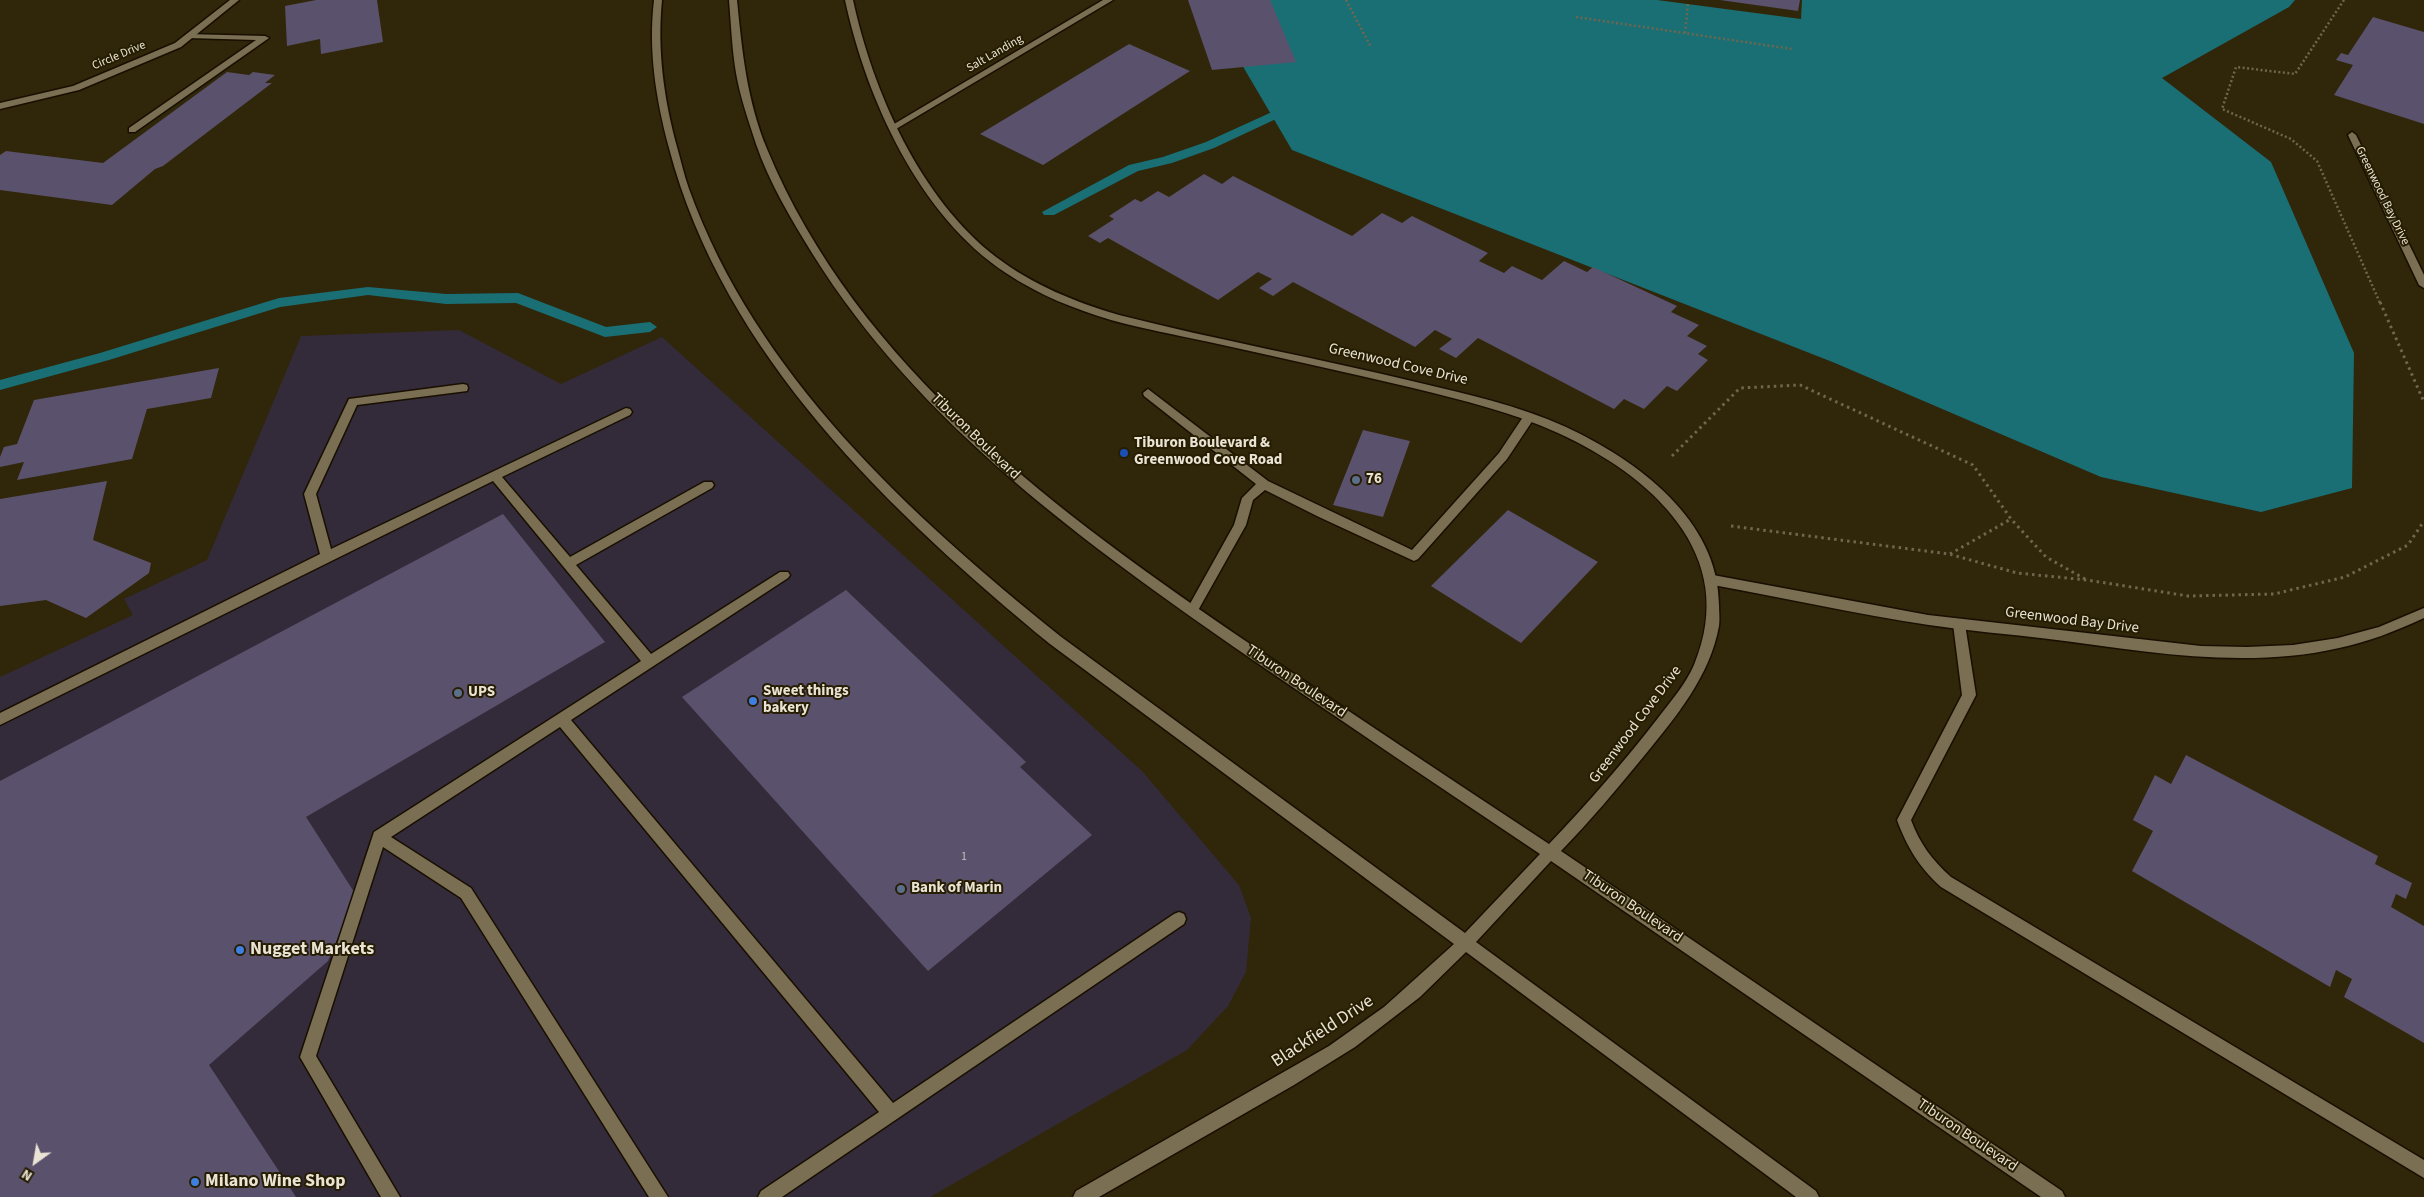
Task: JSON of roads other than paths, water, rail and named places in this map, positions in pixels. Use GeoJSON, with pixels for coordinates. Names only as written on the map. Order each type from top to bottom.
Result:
{"type":"FeatureCollection","features":[{"type":"Feature","properties":{"kind":"street","name":"Circle Drive"},"geometry":{"type":"LineString","coordinates":[[0,106],[76,88],[178,45],[234,0]]}},
{"type":"Feature","properties":{"kind":"street"},"geometry":{"type":"LineString","coordinates":[[658,0],[656,45],[659,88],[667,134],[681,182],[703,234],[730,289],[767,346],[812,406],[906,509],[1009,604],[1102,676],[1810,1197]]}},
{"type":"Feature","properties":{"kind":"street","name":"Tiburon Boulevard"},"geometry":{"type":"LineString","coordinates":[[734,0],[738,64],[748,108],[764,154],[787,202],[816,254],[853,307],[901,364],[1022,482],[1079,528],[1192,611],[2056,1197]]}},
{"type":"Feature","properties":{"kind":"street","name":"Greenwood Cove Drive"},"geometry":{"type":"LineString","coordinates":[[849,0],[865,61],[893,127],[925,182],[960,228],[989,257],[1034,285],[1083,308],[1140,324],[1441,391],[1529,416],[1593,445],[1621,462],[1647,482],[1684,519],[1707,559],[1713,580],[1714,612],[1710,640],[1700,669],[1663,722],[1619,778],[1551,853]]}},
{"type":"Feature","properties":{"kind":"street","name":"Salt Landing"},"geometry":{"type":"LineString","coordinates":[[893,127],[1108,0]]}},
{"type":"Feature","properties":{"kind":"street"},"geometry":{"type":"LineString","coordinates":[[132,130],[265,38],[189,36]]}},
{"type":"Feature","properties":{"kind":"street","name":"Greenwood Bay Drive"},"geometry":{"type":"LineString","coordinates":[[2352,135],[2424,285]]}},
{"type":"Feature","properties":{"kind":"street"},"geometry":{"type":"LineString","coordinates":[[327,556],[310,494],[352,402],[463,388]]}},
{"type":"Feature","properties":{"kind":"street"},"geometry":{"type":"LineString","coordinates":[[1148,393],[1264,484],[1323,514],[1414,556],[1503,456],[1529,416]]}},
{"type":"Feature","properties":{"kind":"street"},"geometry":{"type":"LineString","coordinates":[[0,719],[327,556],[626,412]]}},
{"type":"Feature","properties":{"kind":"street"},"geometry":{"type":"LineString","coordinates":[[495,476],[650,662]]}},
{"type":"Feature","properties":{"kind":"street"},"geometry":{"type":"LineString","coordinates":[[1192,611],[1240,526],[1248,498],[1264,484]]}},
{"type":"Feature","properties":{"kind":"street"},"geometry":{"type":"LineString","coordinates":[[568,564],[708,485]]}},
{"type":"Feature","properties":{"kind":"street"},"geometry":{"type":"LineString","coordinates":[[391,1197],[308,1057],[379,837],[784,576]]}},
{"type":"Feature","properties":{"kind":"street","name":"Greenwood Bay Drive"},"geometry":{"type":"LineString","coordinates":[[1713,580],[1959,624],[2135,646],[2203,652],[2262,653],[2359,640],[2401,625],[2424,613]]}},
{"type":"Feature","properties":{"kind":"street"},"geometry":{"type":"LineString","coordinates":[[1959,624],[1969,696],[1904,820],[1912,842],[1923,862],[1946,882],[2424,1170]]}},
{"type":"Feature","properties":{"kind":"street"},"geometry":{"type":"LineString","coordinates":[[562,719],[890,1114]]}},
{"type":"Feature","properties":{"kind":"street"},"geometry":{"type":"LineString","coordinates":[[379,837],[466,893],[659,1197]]}},
{"type":"Feature","properties":{"kind":"street","name":"Blackfield Drive"},"geometry":{"type":"LineString","coordinates":[[1082,1197],[1158,1156],[1315,1063],[1363,1032],[1410,997],[1465,943],[1551,853]]}},
{"type":"Feature","properties":{"kind":"street"},"geometry":{"type":"LineString","coordinates":[[767,1197],[1179,919]]}},
{"type":"Feature","properties":{"kind":"water"},"geometry":{"type":"Polygon","coordinates":[[[1208,0],[2295,0],[2289,7],[2162,78],[2271,162],[2354,353],[2352,488],[2261,512],[2101,477],[1835,363],[1292,150],[1245,70],[1208,0]]]}},
{"type":"Feature","properties":{"kind":"waterway"},"geometry":{"type":"LineString","coordinates":[[1049,212],[1134,168],[1167,160],[1210,145],[1272,116]]}},
{"type":"Feature","properties":{"kind":"waterway"},"geometry":{"type":"LineString","coordinates":[[0,385],[104,357],[279,303],[368,291],[446,299],[518,298],[605,332],[650,327]]}},
{"type":"Feature","properties":{"kind":"place","name":"Tiburon Boulevard & Greenwood Cove Road"},"geometry":{"type":"Point","coordinates":[1124,453]}},
{"type":"Feature","properties":{"kind":"place","name":"76"},"geometry":{"type":"Point","coordinates":[1356,480]}},
{"type":"Feature","properties":{"kind":"place","name":"UPS"},"geometry":{"type":"Point","coordinates":[458,693]}},
{"type":"Feature","properties":{"kind":"place","name":"Sweet things bakery"},"geometry":{"type":"Point","coordinates":[753,701]}},
{"type":"Feature","properties":{"kind":"place","name":"Bank of Marin"},"geometry":{"type":"Point","coordinates":[901,889]}},
{"type":"Feature","properties":{"kind":"place","name":"Nugget Markets"},"geometry":{"type":"Point","coordinates":[240,950]}},
{"type":"Feature","properties":{"kind":"place","name":"Milano Wine Shop"},"geometry":{"type":"Point","coordinates":[195,1182]}}]}
